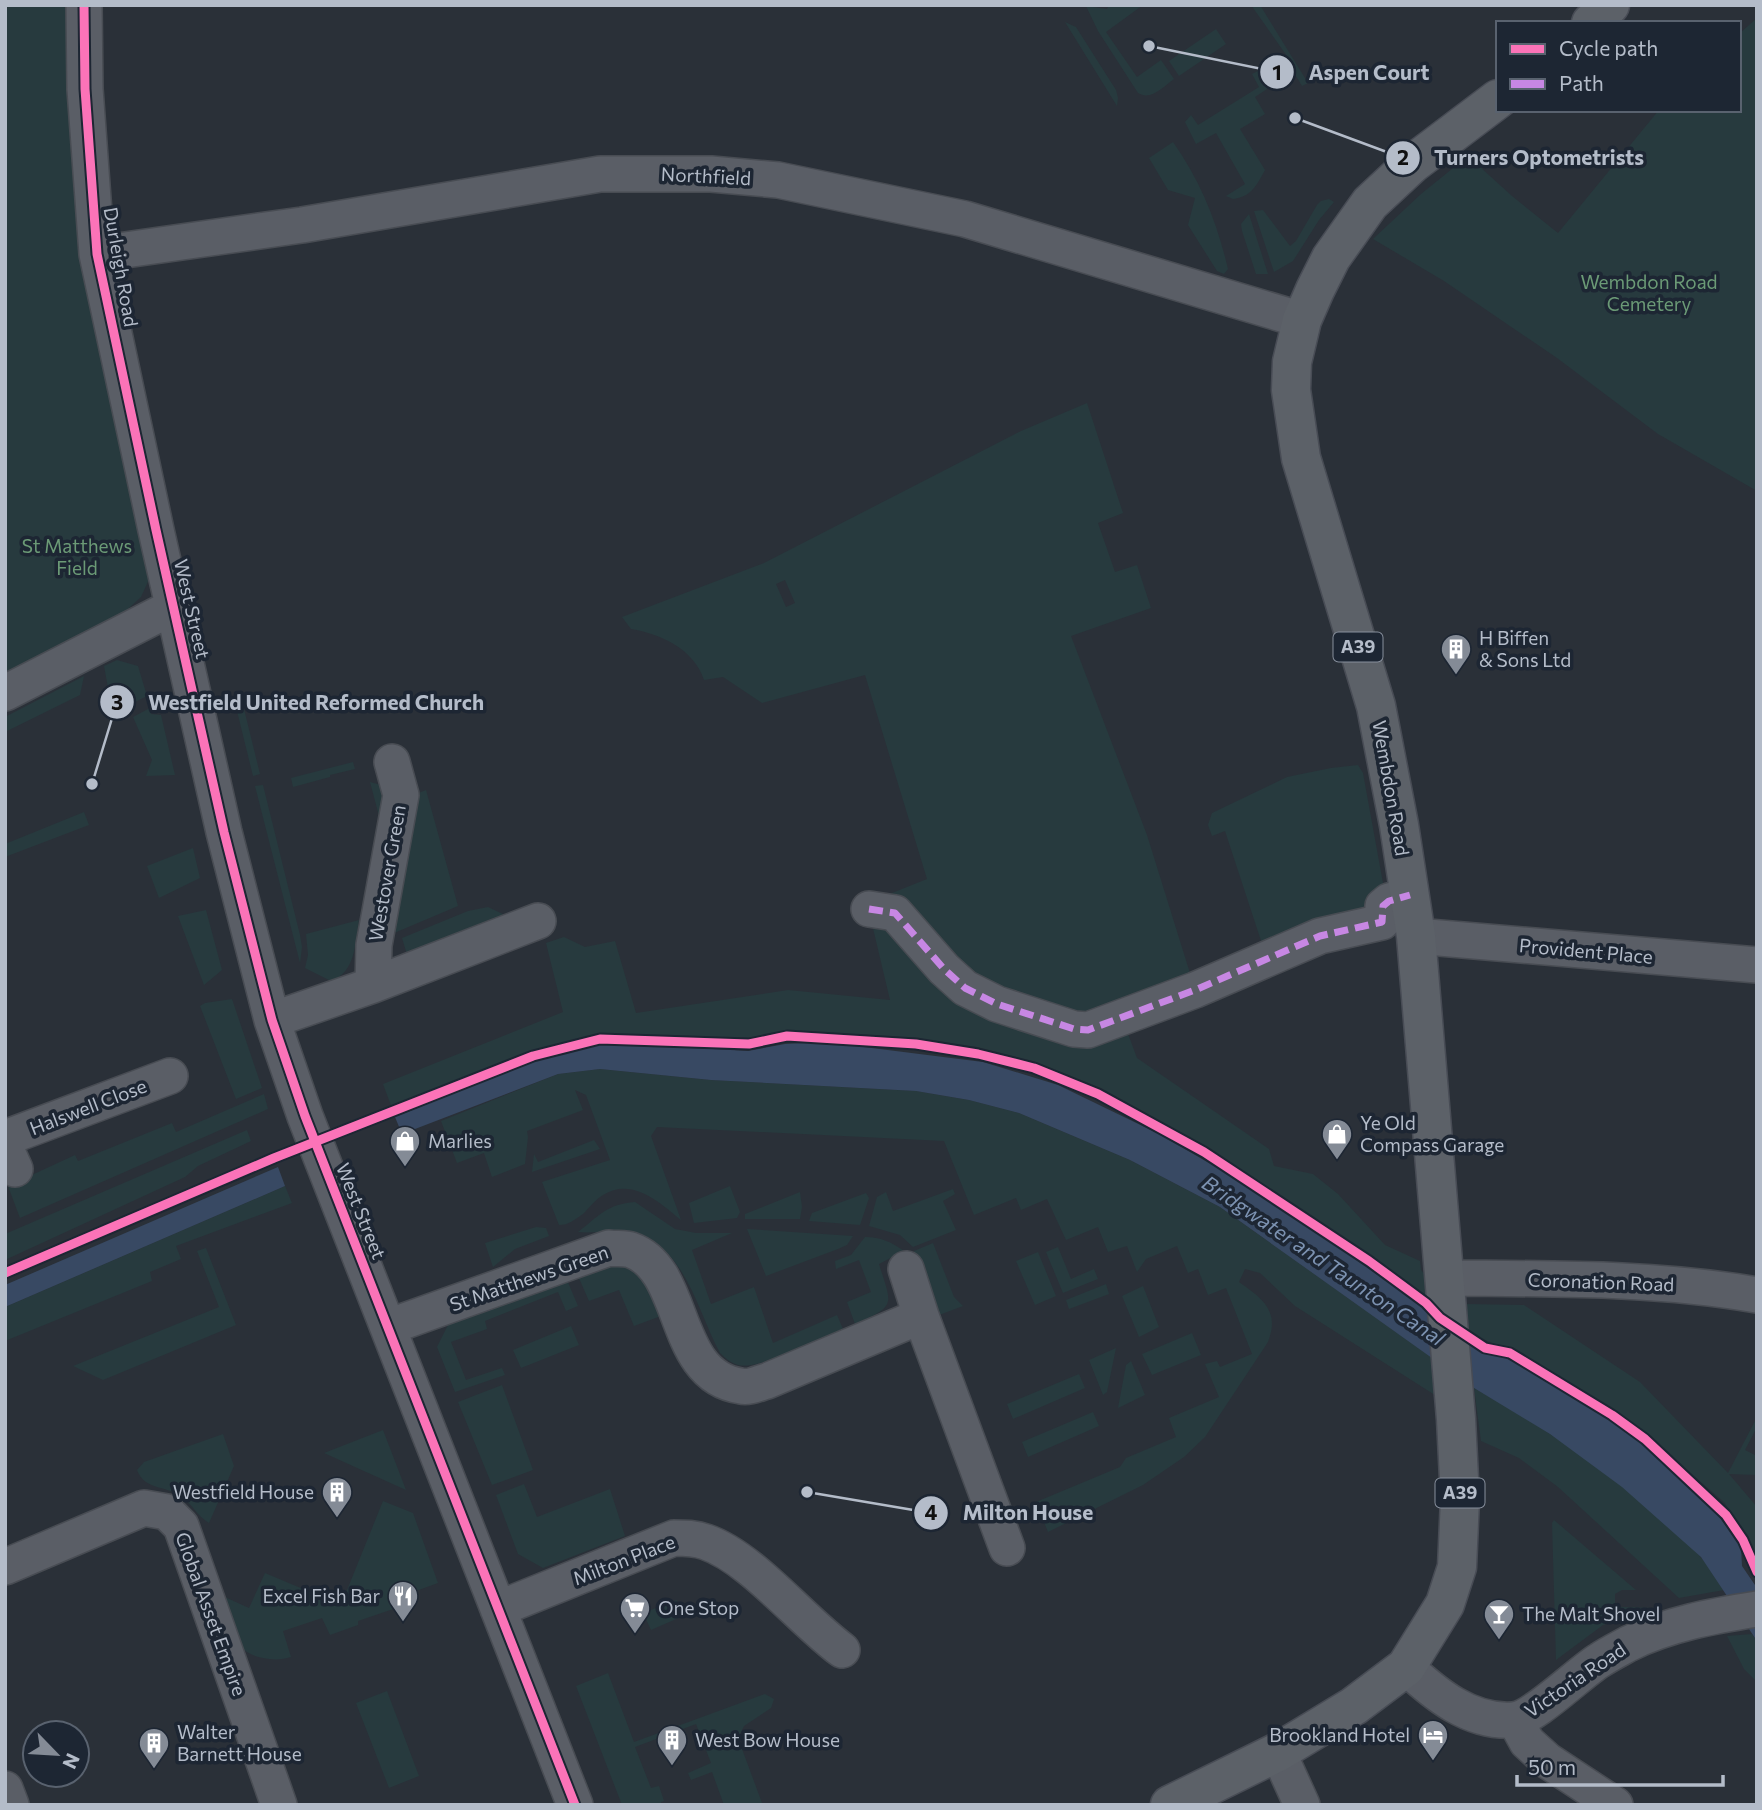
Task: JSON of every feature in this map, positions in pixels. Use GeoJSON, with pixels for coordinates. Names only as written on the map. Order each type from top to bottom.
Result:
{"type":"FeatureCollection","features":[{"type":"Feature","properties":{"kind":"main road"},"geometry":{"type":"LineString","coordinates":[[1593,21],[1610,5]]}},
{"type":"Feature","properties":{"kind":"main road","name":"Wembdon Road"},"geometry":{"type":"LineString","coordinates":[[1406,1667],[1445,1604],[1457,1567],[1460,1499],[1457,1419],[1416,936],[1399,825],[1376,706],[1301,457],[1291,390],[1292,362],[1302,320],[1331,258],[1370,203],[1412,164],[1496,101]]}},
{"type":"Feature","properties":{"kind":"main road","name":"A39"},"geometry":{"type":"LineString","coordinates":[[1170,1805],[1278,1752],[1354,1706],[1406,1667]]}},
{"type":"Feature","properties":{"kind":"street","name":"Durleigh Road"},"geometry":{"type":"LineString","coordinates":[[84,5],[86,115],[97,254],[156,530]]}},
{"type":"Feature","properties":{"kind":"street","name":"Northfield"},"geometry":{"type":"LineString","coordinates":[[97,254],[302,225],[600,174],[711,174],[778,180],[965,219],[1302,320]]}},
{"type":"Feature","properties":{"kind":"street","name":"West Street"},"geometry":{"type":"LineString","coordinates":[[156,530],[224,832],[272,1020],[305,1116],[575,1805]]}},
{"type":"Feature","properties":{"kind":"street"},"geometry":{"type":"LineString","coordinates":[[5,693],[173,607]]}},
{"type":"Feature","properties":{"kind":"street","name":"Westover Green"},"geometry":{"type":"LineString","coordinates":[[373,985],[374,945],[401,795],[392,762]]}},
{"type":"Feature","properties":{"kind":"street"},"geometry":{"type":"LineString","coordinates":[[869,909],[895,913],[944,969],[965,988],[997,1004],[1074,1029],[1088,1030],[1195,990],[1320,936],[1382,922],[1382,906],[1410,895]]}},
{"type":"Feature","properties":{"kind":"street"},"geometry":{"type":"LineString","coordinates":[[272,1020],[373,985],[538,921]]}},
{"type":"Feature","properties":{"kind":"street","name":"Provident Place"},"geometry":{"type":"LineString","coordinates":[[1416,936],[1757,965]]}},
{"type":"Feature","properties":{"kind":"street","name":"Halswell Close"},"geometry":{"type":"LineString","coordinates":[[8,1151],[170,1076]]}},
{"type":"Feature","properties":{"kind":"street","name":"St Matthews Green"},"geometry":{"type":"LineString","coordinates":[[388,1327],[609,1248],[630,1249],[644,1257],[658,1271],[701,1366],[720,1379],[743,1387],[767,1381],[921,1316]]}},
{"type":"Feature","properties":{"kind":"street"},"geometry":{"type":"LineString","coordinates":[[906,1269],[1007,1548]]}},
{"type":"Feature","properties":{"kind":"street","name":"Coronation Road"},"geometry":{"type":"LineString","coordinates":[[1445,1278],[1598,1280],[1718,1288],[1757,1295]]}},
{"type":"Feature","properties":{"kind":"street","name":"Global Asset Empire"},"geometry":{"type":"LineString","coordinates":[[5,1567],[144,1508],[167,1511],[181,1526],[279,1805]]}},
{"type":"Feature","properties":{"kind":"street","name":"Milton Place"},"geometry":{"type":"LineString","coordinates":[[498,1609],[674,1538],[691,1538],[708,1542],[740,1560],[818,1632],[842,1650]]}},
{"type":"Feature","properties":{"kind":"street","name":"Victoria Road"},"geometry":{"type":"LineString","coordinates":[[1406,1667],[1434,1693],[1457,1706],[1480,1716],[1515,1720],[1530,1712],[1599,1660],[1658,1631],[1757,1609]]}},
{"type":"Feature","properties":{"kind":"street"},"geometry":{"type":"LineString","coordinates":[[1515,1720],[1527,1742],[1548,1761],[1615,1805]]}},
{"type":"Feature","properties":{"kind":"street"},"geometry":{"type":"LineString","coordinates":[[1278,1752],[1302,1805]]}},
{"type":"Feature","properties":{"kind":"street"},"geometry":{"type":"LineString","coordinates":[[5,1789],[12,1805]]}},
{"type":"Feature","properties":{"kind":"green space","name":"St Matthews Field"},"geometry":{"type":"Polygon","coordinates":[[[5,5],[67,5],[151,575],[141,597],[106,629],[5,680],[5,5]]]}},
{"type":"Feature","properties":{"kind":"green space"},"geometry":{"type":"Polygon","coordinates":[[[1109,5],[1143,5],[1106,32],[1137,77],[1161,60],[1174,79],[1157,92],[1148,95],[1138,93],[1098,31],[1086,6],[1107,9],[1109,5]]]}},
{"type":"Feature","properties":{"kind":"green space"},"geometry":{"type":"Polygon","coordinates":[[[1251,5],[1260,5],[1308,83],[1302,86],[1290,66],[1289,59],[1251,5]]]}},
{"type":"Feature","properties":{"kind":"green space","name":"Wembdon Road Cemetery"},"geometry":{"type":"Polygon","coordinates":[[[1757,18],[1757,491],[1658,434],[1557,358],[1444,281],[1373,239],[1421,194],[1468,156],[1558,233],[1657,112],[1741,112],[1741,32],[1757,18]]]}},
{"type":"Feature","properties":{"kind":"green space"},"geometry":{"type":"Polygon","coordinates":[[[1065,22],[1076,27],[1116,90],[1117,106],[1065,22]]]}},
{"type":"Feature","properties":{"kind":"green space"},"geometry":{"type":"Polygon","coordinates":[[[1216,29],[1226,44],[1179,76],[1169,61],[1216,29]]]}},
{"type":"Feature","properties":{"kind":"green space"},"geometry":{"type":"Polygon","coordinates":[[[1260,70],[1273,85],[1255,97],[1265,114],[1240,129],[1265,170],[1249,193],[1233,199],[1226,196],[1245,184],[1216,133],[1196,144],[1185,122],[1191,115],[1198,125],[1259,87],[1252,74],[1260,70]]]}},
{"type":"Feature","properties":{"kind":"green space"},"geometry":{"type":"Polygon","coordinates":[[[1173,142],[1200,187],[1213,219],[1228,269],[1224,274],[1217,271],[1188,225],[1195,198],[1168,190],[1149,158],[1173,142]]]}},
{"type":"Feature","properties":{"kind":"green space"},"geometry":{"type":"Polygon","coordinates":[[[1329,199],[1334,202],[1293,261],[1274,272],[1254,211],[1263,210],[1290,246],[1296,241],[1317,205],[1329,199]]]}},
{"type":"Feature","properties":{"kind":"green space"},"geometry":{"type":"Polygon","coordinates":[[[1249,214],[1268,274],[1256,274],[1242,231],[1241,224],[1249,214]]]}},
{"type":"Feature","properties":{"kind":"green space"},"geometry":{"type":"Polygon","coordinates":[[[1087,403],[1123,513],[1098,523],[1115,572],[1137,565],[1151,608],[1071,636],[1147,835],[1194,986],[1124,1023],[1137,1058],[1269,1149],[1274,1166],[1313,1174],[1338,1194],[1385,1245],[1420,1261],[1421,1270],[1428,1278],[1431,1298],[1427,1300],[1371,1257],[1206,1147],[1101,1088],[1036,1062],[977,1047],[916,1038],[785,1030],[749,1040],[600,1035],[533,1053],[392,1108],[383,1084],[563,1012],[546,943],[564,937],[585,947],[615,941],[636,1013],[788,990],[890,1000],[867,903],[927,879],[865,675],[762,703],[723,677],[704,680],[693,660],[675,645],[654,635],[631,629],[622,617],[764,563],[1021,431],[1087,403]],[[785,580],[776,584],[786,607],[795,603],[785,580]]]}},
{"type":"Feature","properties":{"kind":"green space"},"geometry":{"type":"Polygon","coordinates":[[[117,660],[138,666],[147,696],[127,706],[110,699],[104,666],[117,660]]]}},
{"type":"Feature","properties":{"kind":"green space"},"geometry":{"type":"Polygon","coordinates":[[[84,676],[80,695],[5,732],[5,717],[84,676]]]}},
{"type":"Feature","properties":{"kind":"green space"},"geometry":{"type":"Polygon","coordinates":[[[150,708],[151,714],[161,715],[175,775],[146,776],[152,760],[133,717],[150,708]]]}},
{"type":"Feature","properties":{"kind":"green space"},"geometry":{"type":"Polygon","coordinates":[[[244,709],[260,774],[253,776],[237,711],[244,709]]]}},
{"type":"Feature","properties":{"kind":"green space"},"geometry":{"type":"Polygon","coordinates":[[[353,762],[355,769],[293,787],[291,778],[353,762]]]}},
{"type":"Feature","properties":{"kind":"green space"},"geometry":{"type":"Polygon","coordinates":[[[1358,765],[1363,773],[1385,894],[1376,905],[1265,953],[1225,831],[1212,836],[1208,825],[1212,813],[1287,777],[1358,765]]]}},
{"type":"Feature","properties":{"kind":"green space"},"geometry":{"type":"Polygon","coordinates":[[[370,782],[381,785],[386,792],[383,831],[370,782]]]}},
{"type":"Feature","properties":{"kind":"green space"},"geometry":{"type":"Polygon","coordinates":[[[263,785],[300,935],[300,963],[255,786],[263,785]]]}},
{"type":"Feature","properties":{"kind":"green space"},"geometry":{"type":"Polygon","coordinates":[[[426,790],[458,906],[387,936],[416,794],[426,790]]]}},
{"type":"Feature","properties":{"kind":"green space"},"geometry":{"type":"Polygon","coordinates":[[[84,812],[89,825],[5,857],[5,844],[84,812]]]}},
{"type":"Feature","properties":{"kind":"green space"},"geometry":{"type":"Polygon","coordinates":[[[193,848],[200,878],[159,898],[147,866],[193,848]]]}},
{"type":"Feature","properties":{"kind":"green space"},"geometry":{"type":"Polygon","coordinates":[[[488,907],[511,918],[408,958],[402,938],[468,911],[488,907]]]}},
{"type":"Feature","properties":{"kind":"green space"},"geometry":{"type":"Polygon","coordinates":[[[206,910],[222,970],[204,985],[178,916],[206,910]]]}},
{"type":"Feature","properties":{"kind":"green space"},"geometry":{"type":"Polygon","coordinates":[[[359,920],[353,956],[339,977],[331,981],[305,968],[308,955],[306,934],[359,920]]]}},
{"type":"Feature","properties":{"kind":"green space"},"geometry":{"type":"Polygon","coordinates":[[[232,999],[262,1088],[236,1099],[200,1006],[232,999]]]}},
{"type":"Feature","properties":{"kind":"green space"},"geometry":{"type":"Polygon","coordinates":[[[600,1069],[711,1080],[916,1091],[969,1100],[1019,1113],[1130,1160],[1220,1207],[1437,1361],[1438,1397],[1295,1306],[1260,1273],[1245,1269],[1239,1282],[1267,1307],[1272,1322],[1271,1331],[1268,1342],[1205,1437],[1184,1457],[1143,1485],[1048,1532],[1036,1502],[1120,1467],[1126,1458],[1176,1437],[1169,1418],[1219,1397],[1205,1364],[1217,1361],[1220,1367],[1252,1354],[1226,1288],[1208,1295],[1198,1269],[1188,1273],[1177,1246],[1146,1259],[1137,1272],[1127,1246],[1108,1252],[1098,1227],[1066,1240],[1047,1199],[1021,1210],[1016,1198],[974,1215],[944,1141],[657,1127],[651,1136],[681,1220],[645,1194],[624,1189],[603,1195],[583,1214],[569,1223],[559,1225],[542,1182],[610,1160],[586,1095],[575,1090],[583,1110],[527,1131],[525,1164],[492,1177],[484,1153],[457,1163],[441,1121],[558,1074],[600,1069]]]}},
{"type":"Feature","properties":{"kind":"green space"},"geometry":{"type":"Polygon","coordinates":[[[264,1094],[268,1109],[20,1218],[8,1186],[75,1155],[78,1161],[172,1123],[176,1132],[264,1094]]]}},
{"type":"Feature","properties":{"kind":"green space"},"geometry":{"type":"Polygon","coordinates":[[[247,1130],[251,1141],[198,1166],[185,1177],[5,1260],[5,1234],[247,1130]]]}},
{"type":"Feature","properties":{"kind":"green space"},"geometry":{"type":"Polygon","coordinates":[[[594,1140],[600,1149],[532,1172],[534,1154],[538,1162],[594,1140]]]}},
{"type":"Feature","properties":{"kind":"green space"},"geometry":{"type":"Polygon","coordinates":[[[285,1186],[292,1203],[176,1246],[181,1259],[150,1272],[152,1281],[5,1341],[5,1307],[285,1186]]]}},
{"type":"Feature","properties":{"kind":"green space"},"geometry":{"type":"Polygon","coordinates":[[[730,1186],[740,1212],[737,1218],[694,1223],[689,1203],[730,1186]]]}},
{"type":"Feature","properties":{"kind":"green space"},"geometry":{"type":"Polygon","coordinates":[[[953,1189],[955,1194],[943,1201],[956,1230],[913,1247],[900,1235],[869,1226],[877,1197],[886,1192],[893,1211],[953,1189]]]}},
{"type":"Feature","properties":{"kind":"green space"},"geometry":{"type":"Polygon","coordinates":[[[800,1192],[800,1219],[745,1219],[745,1214],[800,1192]]]}},
{"type":"Feature","properties":{"kind":"green space"},"geometry":{"type":"Polygon","coordinates":[[[866,1193],[869,1198],[860,1225],[809,1221],[812,1213],[866,1193]]]}},
{"type":"Feature","properties":{"kind":"green space"},"geometry":{"type":"Polygon","coordinates":[[[635,1202],[675,1229],[696,1233],[732,1233],[692,1250],[711,1304],[754,1287],[773,1343],[837,1315],[843,1329],[761,1363],[738,1365],[731,1362],[720,1353],[686,1280],[663,1249],[647,1238],[627,1232],[578,1232],[610,1208],[635,1202]]]}},
{"type":"Feature","properties":{"kind":"green space"},"geometry":{"type":"Polygon","coordinates":[[[536,1227],[546,1228],[549,1236],[515,1249],[493,1267],[485,1243],[536,1227]]]}},
{"type":"Feature","properties":{"kind":"green space"},"geometry":{"type":"Polygon","coordinates":[[[747,1229],[853,1236],[847,1245],[766,1276],[747,1229]]]}},
{"type":"Feature","properties":{"kind":"green space"},"geometry":{"type":"Polygon","coordinates":[[[865,1237],[886,1241],[904,1251],[879,1264],[887,1288],[888,1303],[878,1313],[855,1324],[847,1302],[871,1292],[859,1260],[836,1269],[835,1261],[851,1255],[865,1237]]]}},
{"type":"Feature","properties":{"kind":"green space"},"geometry":{"type":"Polygon","coordinates":[[[933,1243],[954,1297],[963,1306],[939,1315],[914,1257],[914,1251],[933,1243]]]}},
{"type":"Feature","properties":{"kind":"green space"},"geometry":{"type":"Polygon","coordinates":[[[1058,1247],[1071,1279],[1094,1269],[1098,1279],[1063,1293],[1046,1252],[1058,1247]]]}},
{"type":"Feature","properties":{"kind":"green space"},"geometry":{"type":"Polygon","coordinates":[[[206,1248],[236,1325],[103,1380],[73,1366],[219,1307],[197,1251],[206,1248]]]}},
{"type":"Feature","properties":{"kind":"green space"},"geometry":{"type":"Polygon","coordinates":[[[1038,1252],[1056,1296],[1035,1305],[1016,1261],[1038,1252]]]}},
{"type":"Feature","properties":{"kind":"green space"},"geometry":{"type":"Polygon","coordinates":[[[614,1266],[633,1271],[640,1276],[650,1290],[661,1316],[634,1326],[619,1290],[589,1301],[578,1276],[614,1266]]]}},
{"type":"Feature","properties":{"kind":"green space"},"geometry":{"type":"Polygon","coordinates":[[[567,1280],[578,1306],[566,1311],[558,1292],[485,1321],[487,1329],[451,1342],[466,1380],[502,1368],[505,1375],[455,1392],[437,1347],[449,1323],[567,1280]]]}},
{"type":"Feature","properties":{"kind":"green space"},"geometry":{"type":"Polygon","coordinates":[[[1106,1284],[1109,1294],[1069,1309],[1066,1300],[1106,1284]]]}},
{"type":"Feature","properties":{"kind":"green space"},"geometry":{"type":"Polygon","coordinates":[[[1143,1286],[1159,1327],[1139,1337],[1122,1296],[1143,1286]]]}},
{"type":"Feature","properties":{"kind":"green space"},"geometry":{"type":"Polygon","coordinates":[[[1466,1304],[1524,1305],[1640,1382],[1728,1473],[1757,1417],[1757,1427],[1745,1450],[1757,1456],[1757,1475],[1729,1474],[1757,1507],[1757,1558],[1747,1535],[1724,1502],[1634,1424],[1598,1400],[1510,1347],[1469,1333],[1466,1304]]]}},
{"type":"Feature","properties":{"kind":"green space"},"geometry":{"type":"Polygon","coordinates":[[[571,1326],[579,1345],[521,1368],[513,1350],[571,1326]]]}},
{"type":"Feature","properties":{"kind":"green space"},"geometry":{"type":"Polygon","coordinates":[[[1192,1333],[1201,1355],[1152,1375],[1142,1354],[1192,1333]]]}},
{"type":"Feature","properties":{"kind":"green space"},"geometry":{"type":"Polygon","coordinates":[[[1116,1348],[1107,1392],[1103,1395],[1089,1360],[1116,1348]]]}},
{"type":"Feature","properties":{"kind":"green space"},"geometry":{"type":"Polygon","coordinates":[[[1131,1361],[1145,1395],[1118,1408],[1126,1365],[1131,1361]]]}},
{"type":"Feature","properties":{"kind":"green space"},"geometry":{"type":"Polygon","coordinates":[[[1079,1374],[1085,1388],[1013,1419],[1007,1404],[1079,1374]]]}},
{"type":"Feature","properties":{"kind":"green space"},"geometry":{"type":"Polygon","coordinates":[[[502,1385],[533,1470],[492,1485],[458,1402],[502,1385]]]}},
{"type":"Feature","properties":{"kind":"green space"},"geometry":{"type":"Polygon","coordinates":[[[1474,1388],[1563,1443],[1621,1485],[1699,1555],[1724,1590],[1679,1598],[1558,1487],[1519,1458],[1481,1441],[1474,1388]]]}},
{"type":"Feature","properties":{"kind":"green space"},"geometry":{"type":"Polygon","coordinates":[[[1093,1412],[1099,1426],[1028,1457],[1022,1442],[1093,1412]]]}},
{"type":"Feature","properties":{"kind":"green space"},"geometry":{"type":"Polygon","coordinates":[[[383,1430],[406,1490],[324,1453],[383,1430]]]}},
{"type":"Feature","properties":{"kind":"green space"},"geometry":{"type":"Polygon","coordinates":[[[223,1434],[234,1466],[209,1523],[183,1498],[145,1481],[137,1470],[144,1462],[223,1434]]]}},
{"type":"Feature","properties":{"kind":"green space"},"geometry":{"type":"Polygon","coordinates":[[[524,1484],[537,1517],[610,1489],[625,1536],[543,1568],[518,1554],[496,1495],[524,1484]]]}},
{"type":"Feature","properties":{"kind":"green space"},"geometry":{"type":"Polygon","coordinates":[[[383,1501],[413,1513],[438,1583],[405,1595],[408,1604],[358,1621],[358,1625],[330,1635],[322,1618],[283,1631],[291,1657],[267,1659],[243,1649],[231,1634],[216,1593],[249,1608],[265,1573],[341,1605],[383,1501]]]}},
{"type":"Feature","properties":{"kind":"green space"},"geometry":{"type":"Polygon","coordinates":[[[1554,1520],[1636,1590],[1622,1590],[1615,1594],[1615,1604],[1621,1607],[1654,1608],[1603,1625],[1556,1660],[1552,1523],[1554,1520]]]}},
{"type":"Feature","properties":{"kind":"green space"},"geometry":{"type":"Polygon","coordinates":[[[677,1600],[683,1616],[651,1630],[643,1613],[677,1600]]]}},
{"type":"Feature","properties":{"kind":"green space"},"geometry":{"type":"Polygon","coordinates":[[[1752,1634],[1757,1641],[1757,1682],[1744,1669],[1727,1636],[1752,1634]]]}},
{"type":"Feature","properties":{"kind":"green space"},"geometry":{"type":"Polygon","coordinates":[[[608,1673],[634,1742],[765,1694],[774,1699],[771,1708],[744,1726],[738,1738],[762,1803],[724,1805],[712,1772],[691,1780],[688,1773],[711,1763],[696,1724],[635,1747],[651,1788],[659,1786],[664,1801],[661,1805],[622,1805],[576,1686],[608,1673]]]}},
{"type":"Feature","properties":{"kind":"green space"},"geometry":{"type":"Polygon","coordinates":[[[387,1691],[419,1776],[389,1788],[356,1703],[387,1691]]]}},
{"type":"Feature","properties":{"kind":"water","name":"Bridgwater and Taunton Canal"},"geometry":{"type":"Polygon","coordinates":[[[824,1042],[983,1062],[1058,1085],[1157,1133],[1293,1215],[1424,1308],[1434,1321],[1484,1353],[1497,1354],[1514,1362],[1581,1400],[1642,1443],[1688,1484],[1716,1512],[1741,1548],[1742,1566],[1757,1588],[1757,1641],[1701,1557],[1622,1487],[1550,1434],[1474,1388],[1220,1207],[1130,1160],[1019,1113],[969,1100],[916,1091],[711,1080],[600,1069],[558,1074],[402,1134],[395,1117],[541,1058],[607,1043],[748,1051],[785,1044],[824,1042]]]}},
{"type":"Feature","properties":{"kind":"water"},"geometry":{"type":"Polygon","coordinates":[[[278,1167],[285,1186],[5,1307],[5,1285],[278,1167]]]}},
{"type":"Feature","properties":{"kind":"marked path"},"geometry":{"type":"LineString","coordinates":[[869,909],[895,913],[944,969],[965,988],[997,1004],[1074,1029],[1088,1030],[1195,990],[1320,936],[1382,922],[1383,906],[1389,901],[1410,895]]}},
{"type":"Feature","properties":{"kind":"cycle path"},"geometry":{"type":"LineString","coordinates":[[84,5],[85,89],[97,254],[224,832],[272,1020],[305,1116],[575,1805]]}},
{"type":"Feature","properties":{"kind":"cycle path"},"geometry":{"type":"LineString","coordinates":[[5,1273],[274,1158],[533,1056],[600,1039],[749,1044],[787,1036],[916,1044],[978,1054],[1034,1068],[1098,1094],[1204,1152],[1369,1261],[1426,1303],[1440,1318],[1485,1348],[1510,1353],[1612,1415],[1645,1439],[1726,1515],[1743,1540],[1757,1572]]}},
{"type":"Feature","properties":{"kind":"place","name":"Aspen Court"},"geometry":{"type":"Point","coordinates":[1149,46]}},
{"type":"Feature","properties":{"kind":"place","name":"Turners Optometrists"},"geometry":{"type":"Point","coordinates":[1295,118]}},
{"type":"Feature","properties":{"kind":"place","name":"H Biffen & Sons Ltd"},"geometry":{"type":"Point","coordinates":[1456,676]}},
{"type":"Feature","properties":{"kind":"place","name":"Westfield United Reformed Church"},"geometry":{"type":"Point","coordinates":[92,784]}},
{"type":"Feature","properties":{"kind":"place","name":"Ye Old Compass Garage"},"geometry":{"type":"Point","coordinates":[1337,1161]}},
{"type":"Feature","properties":{"kind":"place","name":"Marlies"},"geometry":{"type":"Point","coordinates":[405,1168]}},
{"type":"Feature","properties":{"kind":"place","name":"Milton House"},"geometry":{"type":"Point","coordinates":[807,1492]}},
{"type":"Feature","properties":{"kind":"place","name":"Westfield House"},"geometry":{"type":"Point","coordinates":[337,1519]}},
{"type":"Feature","properties":{"kind":"place","name":"Excel Fish Bar"},"geometry":{"type":"Point","coordinates":[403,1623]}},
{"type":"Feature","properties":{"kind":"place","name":"One Stop"},"geometry":{"type":"Point","coordinates":[635,1635]}},
{"type":"Feature","properties":{"kind":"place","name":"The Malt Shovel"},"geometry":{"type":"Point","coordinates":[1499,1641]}},
{"type":"Feature","properties":{"kind":"place","name":"Brookland Hotel"},"geometry":{"type":"Point","coordinates":[1433,1762]}},
{"type":"Feature","properties":{"kind":"place","name":"West Bow House"},"geometry":{"type":"Point","coordinates":[672,1767]}},
{"type":"Feature","properties":{"kind":"place","name":"Walter Barnett House"},"geometry":{"type":"Point","coordinates":[154,1770]}}]}
